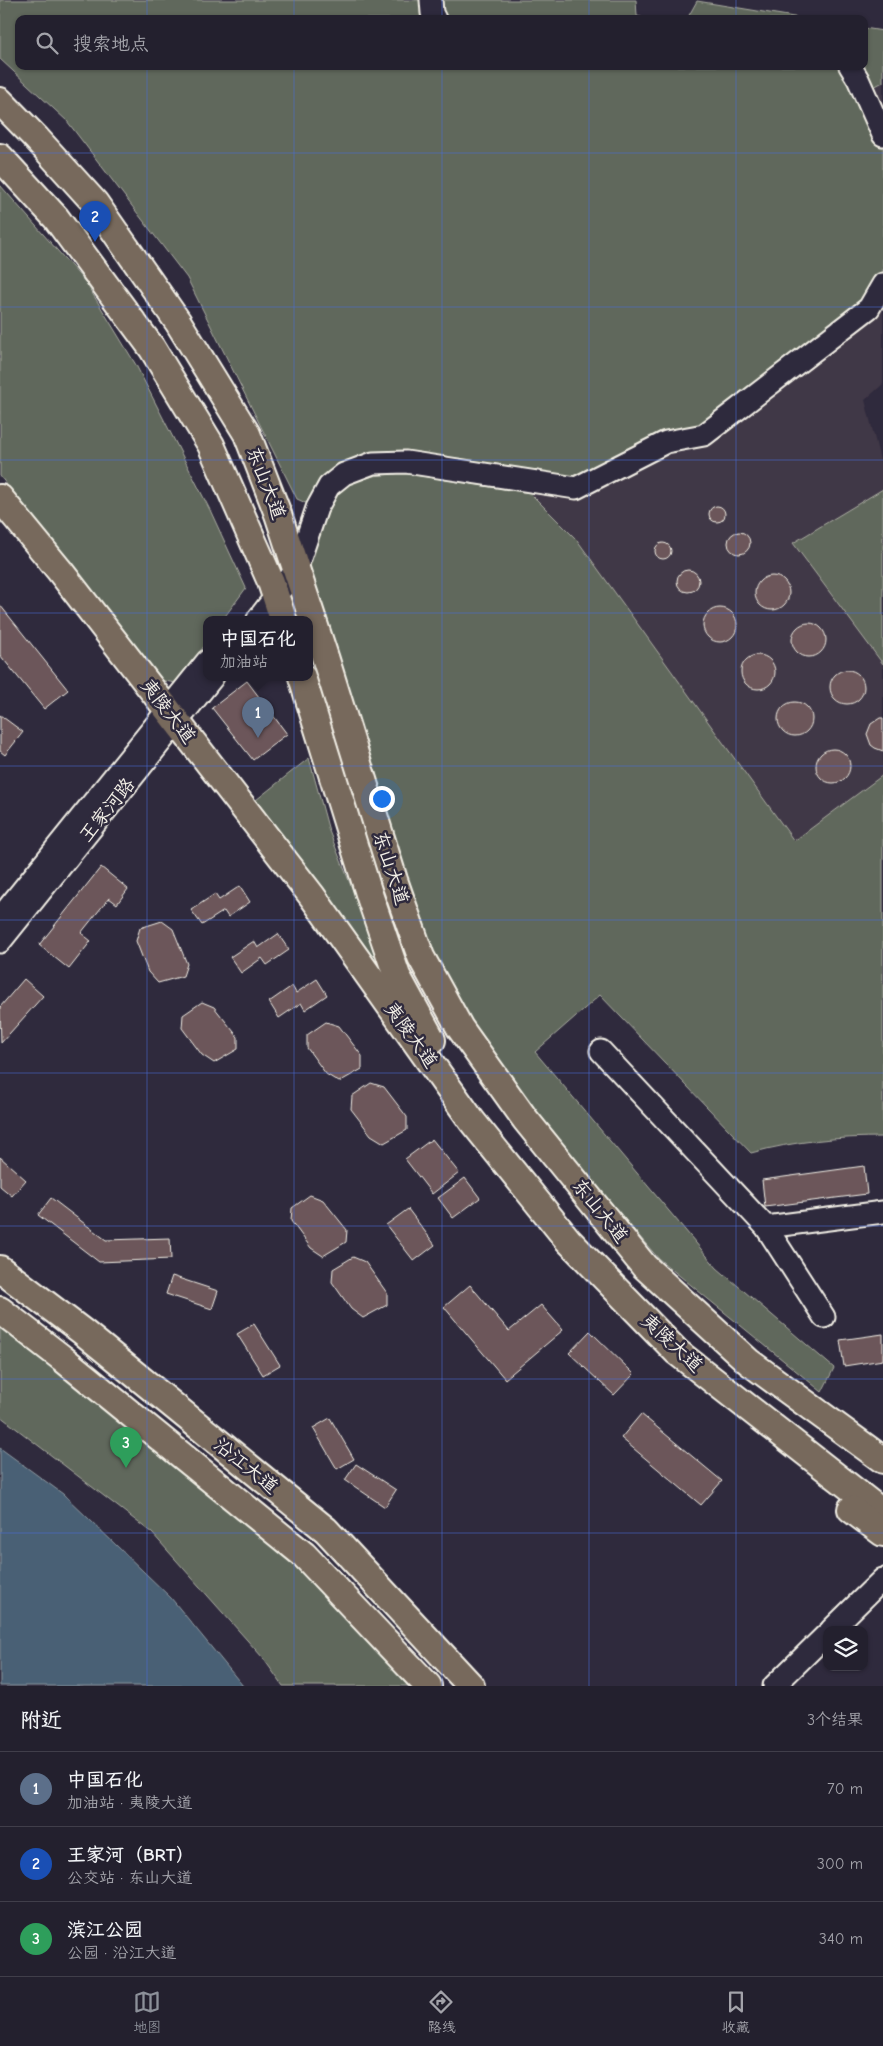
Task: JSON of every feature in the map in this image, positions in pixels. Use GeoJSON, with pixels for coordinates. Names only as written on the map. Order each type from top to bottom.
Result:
{"type":"FeatureCollection","features":[{"type":"Feature","properties":{"kind":"main road","name":"东山大道"},"geometry":{"type":"LineString","coordinates":[[0,101],[38,139],[95,203],[178,322],[247,434],[278,514],[311,616]]}},
{"type":"Feature","properties":{"kind":"main road","name":"东山大道"},"geometry":{"type":"LineString","coordinates":[[0,157],[56,218],[152,348],[211,445],[276,599]]}},
{"type":"Feature","properties":{"kind":"main road","name":"夷陵大道"},"geometry":{"type":"LineString","coordinates":[[0,498],[60,571],[459,1130],[555,1251],[666,1365],[883,1533]]}},
{"type":"Feature","properties":{"kind":"main road","name":"夷陵大道"},"geometry":{"type":"LineString","coordinates":[[0,524],[312,896],[472,1121],[568,1240],[677,1352],[883,1513]]}},
{"type":"Feature","properties":{"kind":"main road","name":"东山大道"},"geometry":{"type":"LineString","coordinates":[[313,621],[394,880],[421,957],[460,1028],[525,1119],[644,1266],[749,1362],[883,1460]]}},
{"type":"Feature","properties":{"kind":"main road","name":"东山大道"},"geometry":{"type":"LineString","coordinates":[[303,681],[370,897],[397,976],[437,1048],[503,1141],[623,1288],[729,1385],[883,1499]]}},
{"type":"Feature","properties":{"kind":"main road","name":"沿江大道"},"geometry":{"type":"LineString","coordinates":[[0,1269],[82,1332],[326,1530],[472,1686]]}},
{"type":"Feature","properties":{"kind":"main road","name":"沿江大道"},"geometry":{"type":"LineString","coordinates":[[0,1310],[70,1364],[304,1556],[428,1686]]}},
{"type":"Feature","properties":{"kind":"street"},"geometry":{"type":"LineString","coordinates":[[431,0],[433,15]]}},
{"type":"Feature","properties":{"kind":"street"},"geometry":{"type":"LineString","coordinates":[[852,70],[883,135]]}},
{"type":"Feature","properties":{"kind":"street"},"geometry":{"type":"LineString","coordinates":[[261,616],[276,599],[317,508],[329,486],[344,474],[373,463],[406,462],[576,488],[666,442],[704,435],[869,308],[883,284]]}},
{"type":"Feature","properties":{"kind":"street"},"geometry":{"type":"LineString","coordinates":[[246,616],[276,599]]}},
{"type":"Feature","properties":{"kind":"street","name":"王家河路"},"geometry":{"type":"LineString","coordinates":[[0,942],[167,723],[203,667]]}},
{"type":"Feature","properties":{"kind":"street","name":"王家河路"},"geometry":{"type":"LineString","coordinates":[[0,918],[167,723],[209,681]]}},
{"type":"Feature","properties":{"kind":"street"},"geometry":{"type":"LineString","coordinates":[[600,1051],[766,1227],[824,1317]]}},
{"type":"Feature","properties":{"kind":"street"},"geometry":{"type":"LineString","coordinates":[[766,1227],[883,1212]]}},
{"type":"Feature","properties":{"kind":"street"},"geometry":{"type":"LineString","coordinates":[[835,1626],[883,1579]]}},
{"type":"Feature","properties":{"kind":"street"},"geometry":{"type":"LineString","coordinates":[[854,1626],[883,1598]]}},
{"type":"Feature","properties":{"kind":"street"},"geometry":{"type":"LineString","coordinates":[[774,1686],[823,1638]]}},
{"type":"Feature","properties":{"kind":"street"},"geometry":{"type":"LineString","coordinates":[[793,1686],[823,1657]]}},
{"type":"Feature","properties":{"kind":"shaded area"},"geometry":{"type":"Polygon","coordinates":[[[868,29],[883,31],[883,384],[865,400],[883,472],[883,899],[854,910],[412,552],[291,487],[859,70],[868,70],[868,29]]]}},
{"type":"Feature","properties":{"kind":"green space"},"geometry":{"type":"Polygon","coordinates":[[[0,0],[636,0],[637,15],[15,15],[15,70],[868,70],[868,29],[883,31],[883,82],[864,92],[883,135],[883,284],[721,423],[576,488],[373,463],[317,508],[297,499],[187,278],[67,121],[0,59],[0,0]]]}},
{"type":"Feature","properties":{"kind":"green space"},"geometry":{"type":"Polygon","coordinates":[[[697,1],[782,15],[689,15],[697,1]]]}},
{"type":"Feature","properties":{"kind":"green space"},"geometry":{"type":"Polygon","coordinates":[[[0,185],[86,283],[136,365],[210,510],[246,588],[225,616],[203,616],[203,647],[176,683],[159,680],[0,476],[0,185]]]}},
{"type":"Feature","properties":{"kind":"green space"},"geometry":{"type":"Polygon","coordinates":[[[402,473],[530,493],[577,540],[794,841],[883,775],[883,1137],[817,1140],[751,1153],[600,995],[535,1052],[717,1268],[834,1368],[822,1392],[659,1259],[544,1126],[473,1028],[427,956],[300,570],[335,492],[352,483],[373,476],[402,473]]]}},
{"type":"Feature","properties":{"kind":"green space"},"geometry":{"type":"Polygon","coordinates":[[[883,489],[883,664],[793,543],[883,489]]]}},
{"type":"Feature","properties":{"kind":"green space"},"geometry":{"type":"Polygon","coordinates":[[[309,758],[329,831],[368,928],[403,1003],[256,800],[309,758]]]}},
{"type":"Feature","properties":{"kind":"green space"},"geometry":{"type":"Polygon","coordinates":[[[0,1322],[304,1571],[414,1686],[283,1686],[263,1658],[152,1533],[0,1416],[0,1322]]]}},
{"type":"Feature","properties":{"kind":"water"},"geometry":{"type":"Polygon","coordinates":[[[0,1448],[63,1494],[171,1598],[243,1686],[0,1686],[0,1448]]]}},
{"type":"Feature","properties":{"kind":"building"},"geometry":{"type":"Polygon","coordinates":[[[714,506],[720,506],[725,511],[723,520],[714,522],[709,517],[709,511],[714,506]]]}},
{"type":"Feature","properties":{"kind":"building"},"geometry":{"type":"Polygon","coordinates":[[[739,532],[747,535],[750,543],[747,551],[739,554],[731,551],[728,543],[731,535],[739,532]]]}},
{"type":"Feature","properties":{"kind":"building"},"geometry":{"type":"Polygon","coordinates":[[[660,543],[666,543],[671,548],[669,557],[660,559],[655,554],[655,548],[660,543]]]}},
{"type":"Feature","properties":{"kind":"building"},"geometry":{"type":"Polygon","coordinates":[[[688,570],[696,573],[699,581],[696,589],[688,592],[680,589],[677,581],[680,573],[688,570]]]}},
{"type":"Feature","properties":{"kind":"building"},"geometry":{"type":"Polygon","coordinates":[[[772,576],[784,581],[789,593],[784,605],[772,610],[760,605],[755,593],[760,581],[772,576]]]}},
{"type":"Feature","properties":{"kind":"building"},"geometry":{"type":"Polygon","coordinates":[[[0,605],[68,690],[44,709],[0,655],[0,605]]]}},
{"type":"Feature","properties":{"kind":"building"},"geometry":{"type":"Polygon","coordinates":[[[720,608],[732,613],[737,625],[732,637],[720,642],[708,637],[703,625],[708,613],[720,608]]]}},
{"type":"Feature","properties":{"kind":"building"},"geometry":{"type":"Polygon","coordinates":[[[809,623],[821,628],[826,640],[821,652],[809,657],[797,652],[792,640],[797,628],[809,623]]]}},
{"type":"Feature","properties":{"kind":"building"},"geometry":{"type":"Polygon","coordinates":[[[758,655],[770,660],[775,672],[770,684],[758,689],[746,684],[741,672],[746,660],[758,655]]]}},
{"type":"Feature","properties":{"kind":"building"},"geometry":{"type":"Polygon","coordinates":[[[847,670],[859,675],[864,687],[859,699],[847,704],[835,699],[830,687],[835,675],[847,670]]]}},
{"type":"Feature","properties":{"kind":"building"},"geometry":{"type":"Polygon","coordinates":[[[247,681],[287,734],[253,760],[212,708],[247,681]]]}},
{"type":"Feature","properties":{"kind":"building"},"geometry":{"type":"Polygon","coordinates":[[[795,702],[807,707],[812,719],[807,731],[795,736],[783,731],[778,719],[783,707],[795,702]]]}},
{"type":"Feature","properties":{"kind":"building"},"geometry":{"type":"Polygon","coordinates":[[[0,715],[23,732],[5,755],[0,751],[0,715]]]}},
{"type":"Feature","properties":{"kind":"building"},"geometry":{"type":"Polygon","coordinates":[[[883,718],[883,751],[871,745],[867,734],[871,724],[883,718]]]}},
{"type":"Feature","properties":{"kind":"building"},"geometry":{"type":"Polygon","coordinates":[[[833,749],[845,754],[850,766],[845,778],[833,783],[821,778],[816,766],[821,754],[833,749]]]}},
{"type":"Feature","properties":{"kind":"building"},"geometry":{"type":"Polygon","coordinates":[[[101,867],[128,889],[117,904],[109,898],[81,933],[91,941],[69,969],[39,945],[101,867]]]}},
{"type":"Feature","properties":{"kind":"building"},"geometry":{"type":"Polygon","coordinates":[[[240,886],[250,902],[228,917],[224,911],[202,925],[191,910],[215,894],[219,900],[240,886]]]}},
{"type":"Feature","properties":{"kind":"building"},"geometry":{"type":"Polygon","coordinates":[[[162,921],[173,929],[187,964],[183,976],[158,983],[148,972],[136,941],[140,928],[162,921]]]}},
{"type":"Feature","properties":{"kind":"building"},"geometry":{"type":"Polygon","coordinates":[[[278,934],[289,950],[267,965],[262,958],[241,973],[230,957],[254,941],[258,948],[278,934]]]}},
{"type":"Feature","properties":{"kind":"building"},"geometry":{"type":"Polygon","coordinates":[[[24,979],[43,996],[1,1043],[0,1007],[24,979]]]}},
{"type":"Feature","properties":{"kind":"building"},"geometry":{"type":"Polygon","coordinates":[[[317,979],[327,995],[305,1010],[301,1003],[279,1018],[269,1002],[292,986],[296,993],[317,979]]]}},
{"type":"Feature","properties":{"kind":"building"},"geometry":{"type":"Polygon","coordinates":[[[202,1002],[214,1007],[238,1037],[238,1049],[214,1063],[202,1055],[182,1028],[183,1015],[202,1002]]]}},
{"type":"Feature","properties":{"kind":"building"},"geometry":{"type":"Polygon","coordinates":[[[326,1022],[339,1026],[362,1056],[362,1069],[339,1082],[326,1074],[307,1048],[307,1035],[326,1022]]]}},
{"type":"Feature","properties":{"kind":"building"},"geometry":{"type":"Polygon","coordinates":[[[371,1083],[384,1087],[407,1117],[407,1130],[384,1143],[371,1135],[351,1109],[352,1096],[371,1083]]]}},
{"type":"Feature","properties":{"kind":"building"},"geometry":{"type":"Polygon","coordinates":[[[432,1139],[459,1173],[432,1194],[405,1159],[432,1139]]]}},
{"type":"Feature","properties":{"kind":"building"},"geometry":{"type":"Polygon","coordinates":[[[0,1157],[26,1180],[12,1196],[0,1186],[0,1157]]]}},
{"type":"Feature","properties":{"kind":"building"},"geometry":{"type":"Polygon","coordinates":[[[864,1166],[867,1194],[765,1207],[762,1180],[864,1166]]]}},
{"type":"Feature","properties":{"kind":"building"},"geometry":{"type":"Polygon","coordinates":[[[465,1178],[480,1198],[453,1218],[438,1198],[465,1178]]]}},
{"type":"Feature","properties":{"kind":"building"},"geometry":{"type":"Polygon","coordinates":[[[310,1195],[323,1200],[347,1230],[346,1242],[323,1256],[311,1248],[291,1221],[292,1208],[310,1195]]]}},
{"type":"Feature","properties":{"kind":"building"},"geometry":{"type":"Polygon","coordinates":[[[51,1198],[106,1240],[170,1238],[171,1259],[99,1262],[38,1215],[51,1198]]]}},
{"type":"Feature","properties":{"kind":"building"},"geometry":{"type":"Polygon","coordinates":[[[408,1209],[435,1245],[414,1261],[386,1225],[408,1209]]]}},
{"type":"Feature","properties":{"kind":"building"},"geometry":{"type":"Polygon","coordinates":[[[353,1257],[365,1262],[387,1293],[387,1305],[363,1318],[351,1309],[332,1282],[333,1269],[353,1257]]]}},
{"type":"Feature","properties":{"kind":"building"},"geometry":{"type":"Polygon","coordinates":[[[172,1276],[218,1291],[212,1309],[166,1294],[172,1276]]]}},
{"type":"Feature","properties":{"kind":"building"},"geometry":{"type":"Polygon","coordinates":[[[470,1285],[509,1331],[541,1305],[563,1330],[505,1379],[444,1307],[470,1285]]]}},
{"type":"Feature","properties":{"kind":"building"},"geometry":{"type":"Polygon","coordinates":[[[254,1324],[280,1365],[263,1375],[237,1334],[254,1324]]]}},
{"type":"Feature","properties":{"kind":"building"},"geometry":{"type":"Polygon","coordinates":[[[590,1331],[634,1374],[614,1395],[569,1353],[590,1331]]]}},
{"type":"Feature","properties":{"kind":"building"},"geometry":{"type":"Polygon","coordinates":[[[883,1334],[883,1360],[844,1366],[840,1340],[883,1334]]]}},
{"type":"Feature","properties":{"kind":"building"},"geometry":{"type":"Polygon","coordinates":[[[641,1414],[722,1481],[701,1505],[621,1438],[641,1414]]]}},
{"type":"Feature","properties":{"kind":"building"},"geometry":{"type":"Polygon","coordinates":[[[330,1418],[354,1459],[337,1469],[313,1428],[330,1418]]]}},
{"type":"Feature","properties":{"kind":"building"},"geometry":{"type":"Polygon","coordinates":[[[356,1464],[396,1490],[385,1507],[345,1480],[356,1464]]]}},
{"type":"Feature","properties":{"kind":"place","name":"王家河（BRT）"},"geometry":{"type":"Point","coordinates":[95,242]}},
{"type":"Feature","properties":{"kind":"place","name":"中国石化"},"geometry":{"type":"Point","coordinates":[258,738]}},
{"type":"Feature","properties":{"kind":"place","name":"滨江公园"},"geometry":{"type":"Point","coordinates":[126,1468]}}]}
